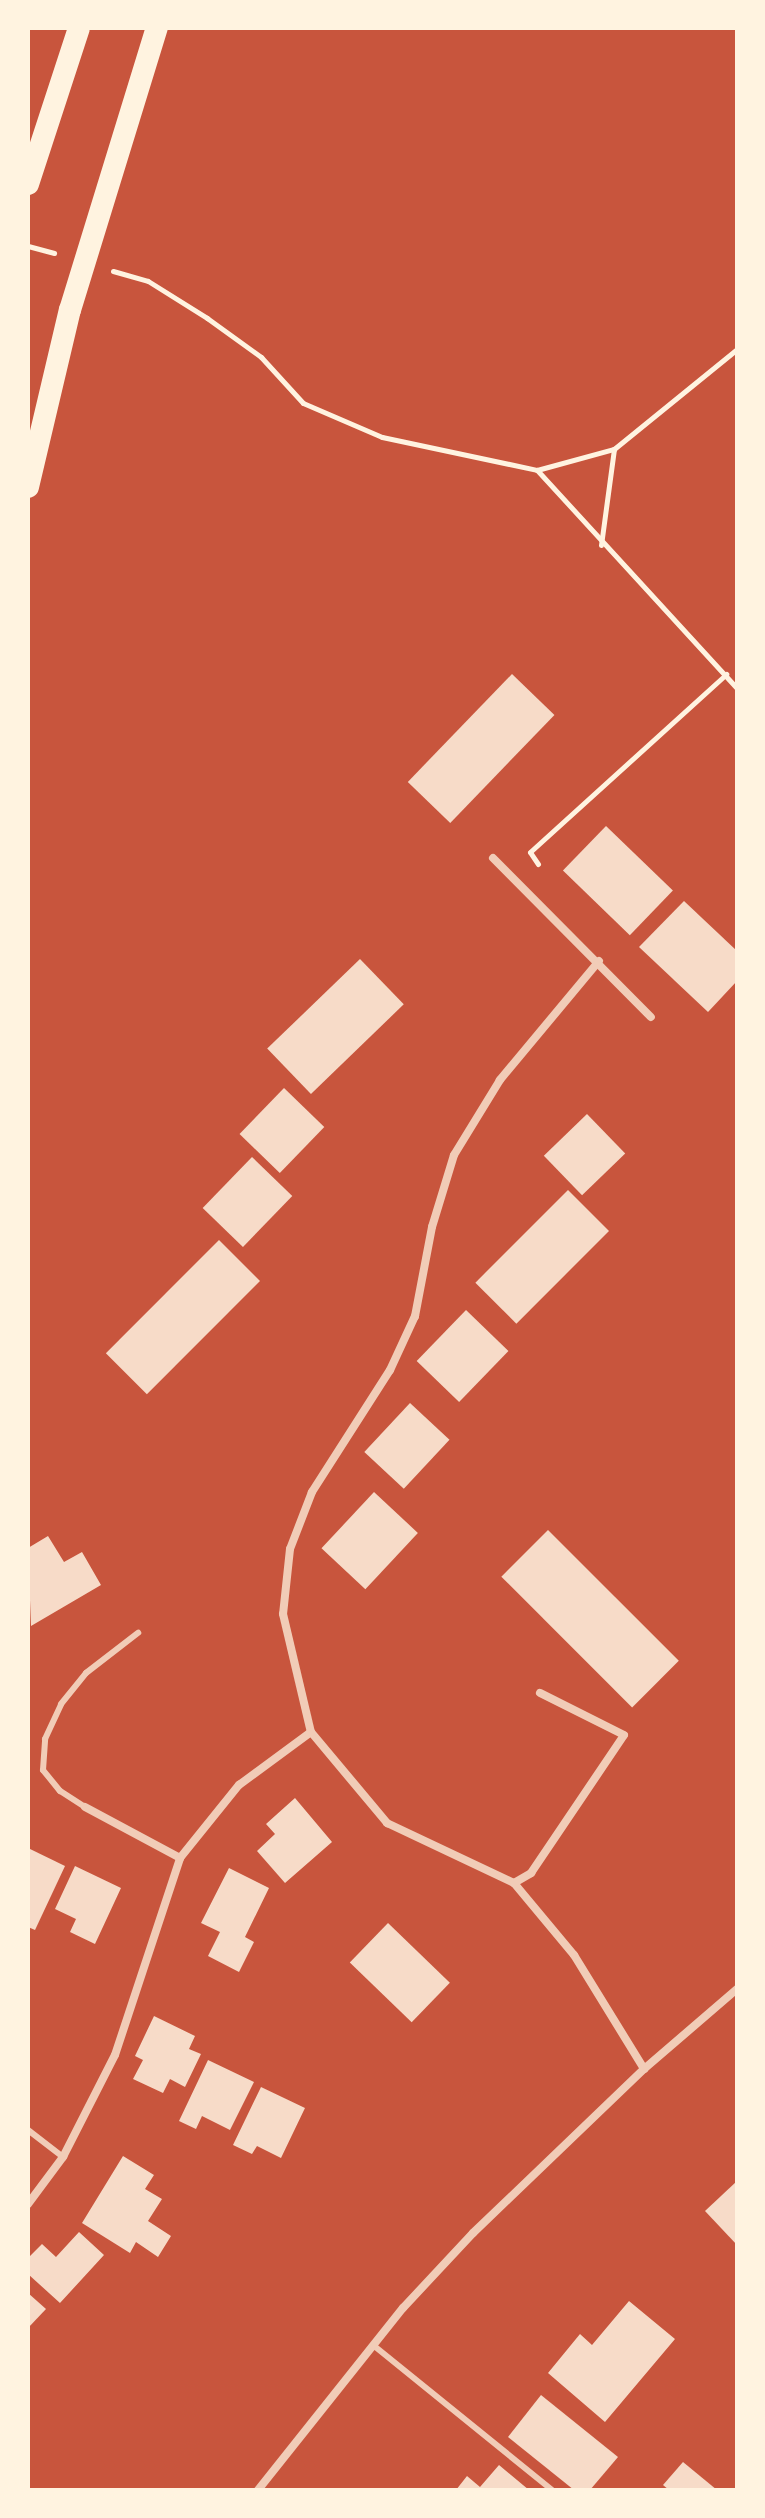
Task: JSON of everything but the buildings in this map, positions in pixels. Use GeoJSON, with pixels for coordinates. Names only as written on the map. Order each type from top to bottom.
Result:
{"type":"FeatureCollection","features":[{"type":"Feature","properties":{"kind":"highway"},"geometry":{"type":"LineString","coordinates":[[28,184],[79,28]]}},
{"type":"Feature","properties":{"kind":"highway"},"geometry":{"type":"LineString","coordinates":[[28,487],[70,310],[157,28]]}},
{"type":"Feature","properties":{"kind":"street"},"geometry":{"type":"LineString","coordinates":[[493,858],[599,961],[651,1017]]}},
{"type":"Feature","properties":{"kind":"street"},"geometry":{"type":"LineString","coordinates":[[599,961],[500,1080],[454,1155],[432,1227],[415,1316],[390,1370],[312,1492],[290,1549],[283,1614],[311,1732],[387,1823],[514,1883],[574,1955],[644,2069]]}},
{"type":"Feature","properties":{"kind":"street"},"geometry":{"type":"LineString","coordinates":[[514,1883],[531,1873],[624,1735],[540,1693]]}},
{"type":"Feature","properties":{"kind":"street"},"geometry":{"type":"LineString","coordinates":[[28,2204],[63,2157],[115,2055],[180,1858],[239,1785],[311,1732]]}},
{"type":"Feature","properties":{"kind":"street"},"geometry":{"type":"LineString","coordinates":[[85,1807],[180,1858]]}},
{"type":"Feature","properties":{"kind":"street"},"geometry":{"type":"LineString","coordinates":[[258,2490],[373,2345],[473,2233],[644,2069],[737,1989]]}},
{"type":"Feature","properties":{"kind":"lane"},"geometry":{"type":"LineString","coordinates":[[85,1807],[60,1791],[43,1770],[45,1739],[61,1704],[86,1673],[138,1633]]}},
{"type":"Feature","properties":{"kind":"lane"},"geometry":{"type":"LineString","coordinates":[[28,2130],[63,2157]]}},
{"type":"Feature","properties":{"kind":"lane"},"geometry":{"type":"LineString","coordinates":[[373,2345],[552,2490]]}},
{"type":"Feature","properties":{"kind":"path"},"geometry":{"type":"LineString","coordinates":[[28,246],[58,254]]}},
{"type":"Feature","properties":{"kind":"path"},"geometry":{"type":"LineString","coordinates":[[103,268],[148,281],[261,357],[303,403],[382,437],[537,470],[614,449],[737,349]]}},
{"type":"Feature","properties":{"kind":"path"},"geometry":{"type":"LineString","coordinates":[[601,545],[614,449]]}},
{"type":"Feature","properties":{"kind":"path"},"geometry":{"type":"LineString","coordinates":[[537,470],[601,545],[737,688]]}},
{"type":"Feature","properties":{"kind":"path"},"geometry":{"type":"LineString","coordinates":[[530,893],[548,883],[530,852],[726,674]]}}]}
